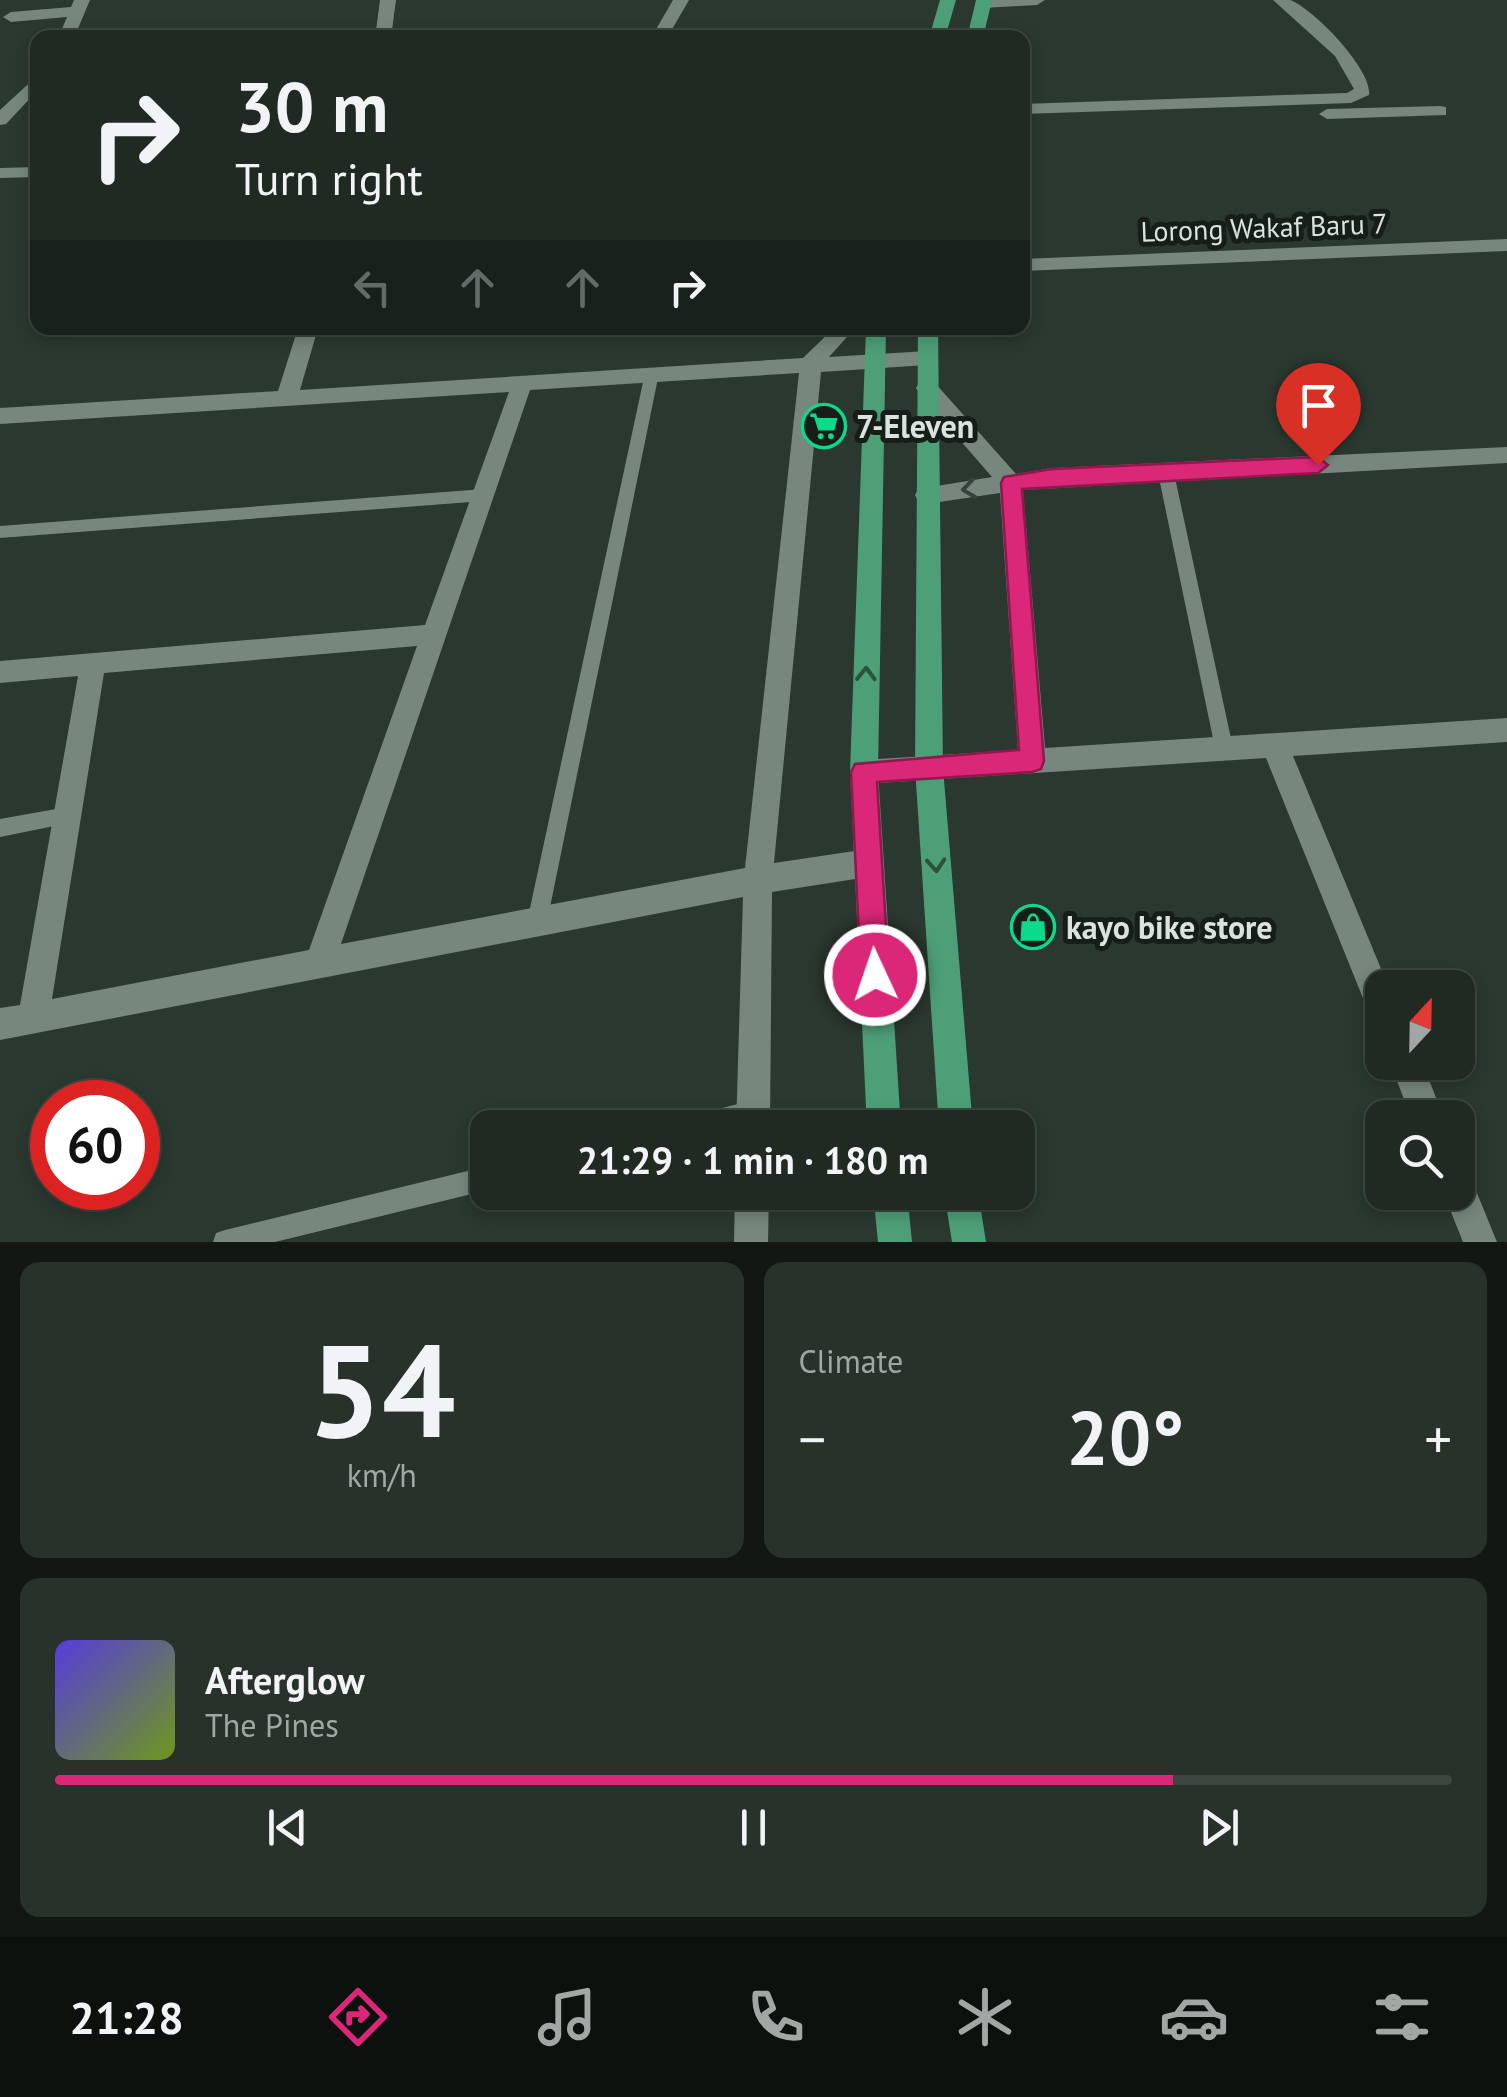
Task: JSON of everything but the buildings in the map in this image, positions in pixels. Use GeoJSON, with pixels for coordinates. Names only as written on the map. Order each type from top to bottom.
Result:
{"type":"FeatureCollection","features":[{"type":"Feature","properties":{"kind":"main road"},"geometry":{"type":"LineString","coordinates":[[939,30],[948,0]]}},
{"type":"Feature","properties":{"kind":"main road"},"geometry":{"type":"LineString","coordinates":[[976,30],[983,2]]}},
{"type":"Feature","properties":{"kind":"main road"},"geometry":{"type":"LineString","coordinates":[[876,335],[864,772],[883,1110]]}},
{"type":"Feature","properties":{"kind":"main road"},"geometry":{"type":"LineString","coordinates":[[928,335],[929,768],[955,1110]]}},
{"type":"Feature","properties":{"kind":"main road"},"geometry":{"type":"LineString","coordinates":[[892,1210],[895,1242]]}},
{"type":"Feature","properties":{"kind":"main road"},"geometry":{"type":"LineString","coordinates":[[965,1210],[969,1242]]}},
{"type":"Feature","properties":{"kind":"street"},"geometry":{"type":"LineString","coordinates":[[0,32],[18,0]]}},
{"type":"Feature","properties":{"kind":"street"},"geometry":{"type":"LineString","coordinates":[[384,30],[388,0]]}},
{"type":"Feature","properties":{"kind":"street"},"geometry":{"type":"LineString","coordinates":[[664,30],[681,0]]}},
{"type":"Feature","properties":{"kind":"street"},"geometry":{"type":"LineString","coordinates":[[983,2],[1037,0]]}},
{"type":"Feature","properties":{"kind":"street"},"geometry":{"type":"LineString","coordinates":[[1030,109],[1351,98],[1363,91],[1360,80],[1329,40],[1281,0]]}},
{"type":"Feature","properties":{"kind":"street"},"geometry":{"type":"LineString","coordinates":[[11,17],[80,5]]}},
{"type":"Feature","properties":{"kind":"street"},"geometry":{"type":"LineString","coordinates":[[69,30],[80,5]]}},
{"type":"Feature","properties":{"kind":"street"},"geometry":{"type":"LineString","coordinates":[[0,120],[30,89]]}},
{"type":"Feature","properties":{"kind":"street"},"geometry":{"type":"LineString","coordinates":[[0,94],[23,96]]}},
{"type":"Feature","properties":{"kind":"street"},"geometry":{"type":"LineString","coordinates":[[1030,123],[1440,110]]}},
{"type":"Feature","properties":{"kind":"street"},"geometry":{"type":"LineString","coordinates":[[0,173],[30,172]]}},
{"type":"Feature","properties":{"kind":"street","name":"Lorong Wakaf Baru 7"},"geometry":{"type":"LineString","coordinates":[[1030,264],[1507,245]]}},
{"type":"Feature","properties":{"kind":"street"},"geometry":{"type":"LineString","coordinates":[[286,398],[306,335]]}},
{"type":"Feature","properties":{"kind":"street"},"geometry":{"type":"LineString","coordinates":[[753,1110],[758,880],[811,363],[838,335]]}},
{"type":"Feature","properties":{"kind":"street"},"geometry":{"type":"LineString","coordinates":[[0,416],[523,380],[927,358]]}},
{"type":"Feature","properties":{"kind":"street"},"geometry":{"type":"LineString","coordinates":[[319,964],[523,380]]}},
{"type":"Feature","properties":{"kind":"street"},"geometry":{"type":"LineString","coordinates":[[927,388],[1011,483],[1032,761]]}},
{"type":"Feature","properties":{"kind":"street"},"geometry":{"type":"LineString","coordinates":[[926,495],[1052,477],[1507,455]]}},
{"type":"Feature","properties":{"kind":"street"},"geometry":{"type":"LineString","coordinates":[[0,672],[436,635]]}},
{"type":"Feature","properties":{"kind":"street"},"geometry":{"type":"LineString","coordinates":[[33,1018],[94,663]]}},
{"type":"Feature","properties":{"kind":"street"},"geometry":{"type":"LineString","coordinates":[[864,772],[1507,730]]}},
{"type":"Feature","properties":{"kind":"street"},"geometry":{"type":"LineString","coordinates":[[1274,744],[1367,970]]}},
{"type":"Feature","properties":{"kind":"street"},"geometry":{"type":"LineString","coordinates":[[0,1024],[868,862]]}},
{"type":"Feature","properties":{"kind":"street"},"geometry":{"type":"LineString","coordinates":[[751,1242],[752,1210]]}},
{"type":"Feature","properties":{"kind":"street"},"geometry":{"type":"LineString","coordinates":[[1467,1210],[1480,1242]]}},
{"type":"Feature","properties":{"kind":"lane"},"geometry":{"type":"LineString","coordinates":[[537,922],[652,373]]}},
{"type":"Feature","properties":{"kind":"lane"},"geometry":{"type":"LineString","coordinates":[[1166,473],[1224,748]]}},
{"type":"Feature","properties":{"kind":"lane"},"geometry":{"type":"LineString","coordinates":[[0,532],[484,495]]}},
{"type":"Feature","properties":{"kind":"lane"},"geometry":{"type":"LineString","coordinates":[[0,828],[68,816]]}},
{"type":"Feature","properties":{"kind":"lane"},"geometry":{"type":"LineString","coordinates":[[226,1242],[470,1182]]}},
{"type":"Feature","properties":{"kind":"place","name":"7-Eleven"},"geometry":{"type":"Point","coordinates":[824,426]}},
{"type":"Feature","properties":{"kind":"place","name":"kayo bike store"},"geometry":{"type":"Point","coordinates":[1033,927]}},
{"type":"Feature","properties":{"kind":"route"},"geometry":{"type":"LineString","coordinates":[[875,975],[864,772],[1032,761],[1011,483],[1052,477],[1318,465]]}}]}
